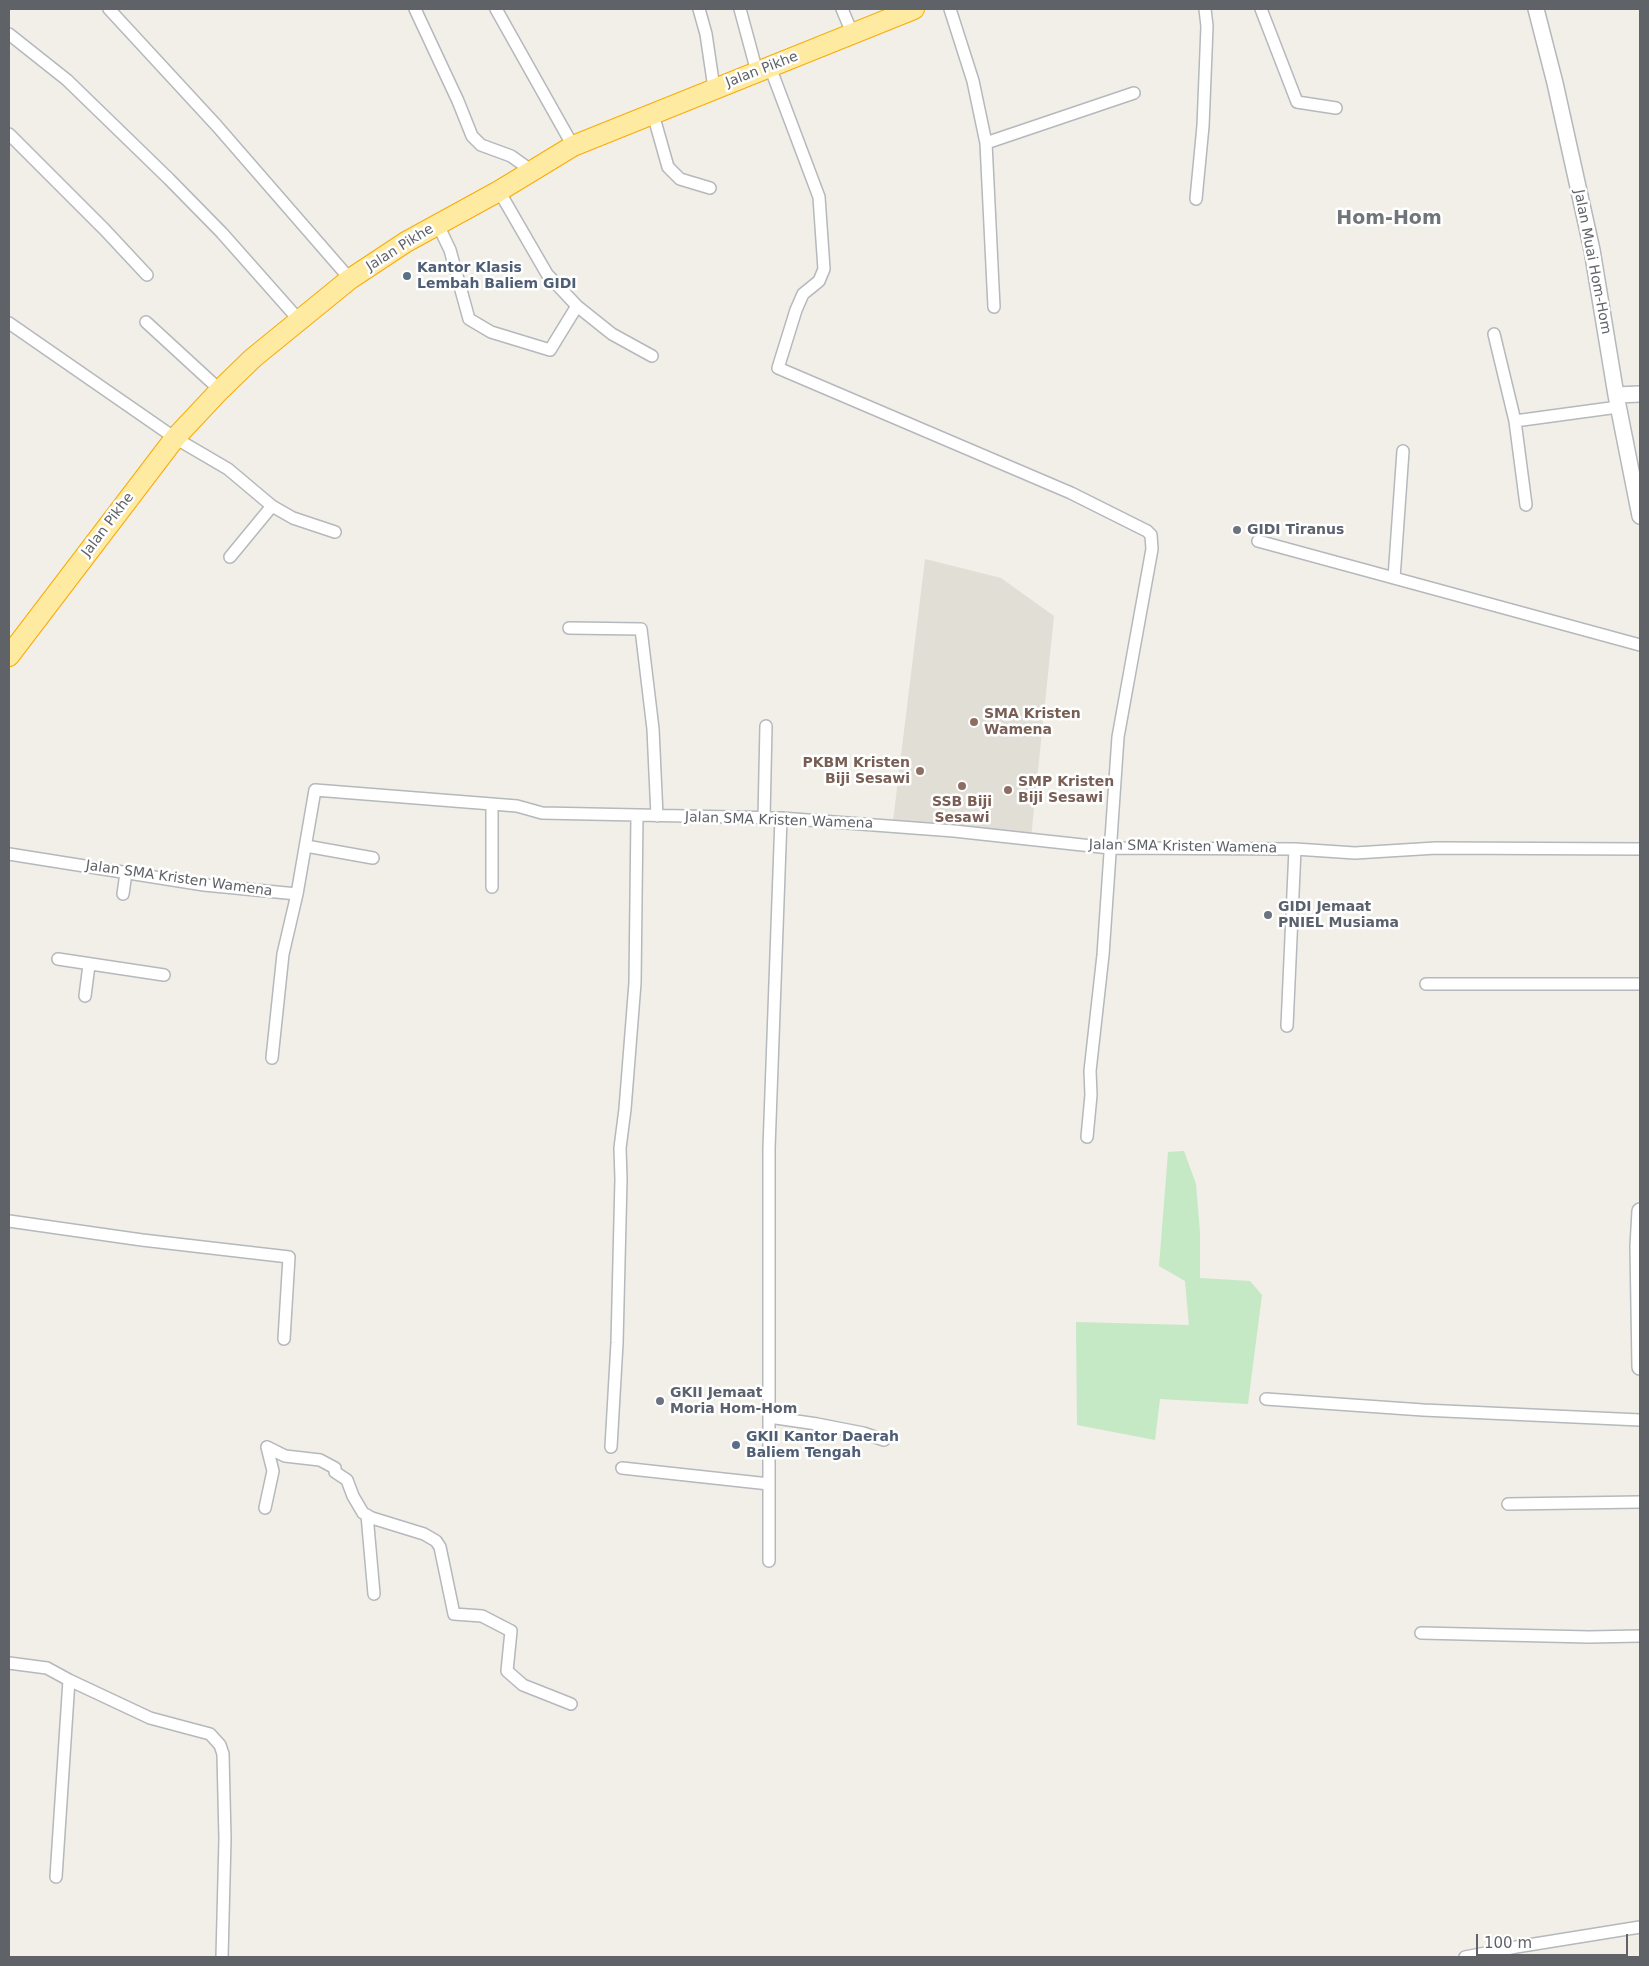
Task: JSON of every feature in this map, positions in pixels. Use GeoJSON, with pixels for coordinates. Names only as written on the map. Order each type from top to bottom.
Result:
{"type":"FeatureCollection","features":[{"type":"Feature","properties":{"kind":"highway","name":"Jalan Pikhe"},"geometry":{"type":"LineString","coordinates":[[9,656],[175,438],[253,358],[350,279],[406,242],[499,191],[573,146],[914,9]]}},
{"type":"Feature","properties":{"kind":"street"},"geometry":{"type":"LineString","coordinates":[[109,9],[217,126],[350,279]]}},
{"type":"Feature","properties":{"kind":"street"},"geometry":{"type":"LineString","coordinates":[[415,9],[458,101],[472,136],[481,146],[511,156],[532,171]]}},
{"type":"Feature","properties":{"kind":"street"},"geometry":{"type":"LineString","coordinates":[[496,9],[573,146]]}},
{"type":"Feature","properties":{"kind":"street"},"geometry":{"type":"LineString","coordinates":[[699,9],[706,34],[714,88]]}},
{"type":"Feature","properties":{"kind":"street"},"geometry":{"type":"LineString","coordinates":[[740,9],[819,197],[824,269],[819,281],[803,294],[796,310],[778,368],[1071,493],[1147,531],[1151,535],[1152,549],[1118,737],[1103,955],[1090,1071],[1091,1095],[1087,1137]]}},
{"type":"Feature","properties":{"kind":"street"},"geometry":{"type":"LineString","coordinates":[[842,9],[853,35]]}},
{"type":"Feature","properties":{"kind":"street"},"geometry":{"type":"LineString","coordinates":[[950,9],[973,81],[986,143],[994,307]]}},
{"type":"Feature","properties":{"kind":"street"},"geometry":{"type":"LineString","coordinates":[[1196,199],[1203,126],[1207,26],[1205,9]]}},
{"type":"Feature","properties":{"kind":"street"},"geometry":{"type":"LineString","coordinates":[[1261,9],[1297,102],[1336,108]]}},
{"type":"Feature","properties":{"kind":"street","name":"Jalan Muai Hom-Hom"},"geometry":{"type":"LineString","coordinates":[[1536,9],[1555,83],[1592,250],[1617,401],[1640,516]]}},
{"type":"Feature","properties":{"kind":"street"},"geometry":{"type":"LineString","coordinates":[[9,34],[67,80],[169,179],[222,233],[299,320]]}},
{"type":"Feature","properties":{"kind":"street"},"geometry":{"type":"LineString","coordinates":[[986,143],[1134,93]]}},
{"type":"Feature","properties":{"kind":"street"},"geometry":{"type":"LineString","coordinates":[[653,114],[668,168],[680,179],[710,188]]}},
{"type":"Feature","properties":{"kind":"street"},"geometry":{"type":"LineString","coordinates":[[9,134],[106,230],[147,275]]}},
{"type":"Feature","properties":{"kind":"street"},"geometry":{"type":"LineString","coordinates":[[499,191],[547,274],[577,306],[612,334],[652,356]]}},
{"type":"Feature","properties":{"kind":"street"},"geometry":{"type":"LineString","coordinates":[[438,225],[450,250],[469,319],[491,332],[550,350],[577,306]]}},
{"type":"Feature","properties":{"kind":"street"},"geometry":{"type":"LineString","coordinates":[[146,322],[220,390]]}},
{"type":"Feature","properties":{"kind":"street"},"geometry":{"type":"LineString","coordinates":[[9,323],[175,438],[228,469],[272,506],[292,518],[335,532]]}},
{"type":"Feature","properties":{"kind":"street"},"geometry":{"type":"LineString","coordinates":[[1494,334],[1515,421],[1526,505]]}},
{"type":"Feature","properties":{"kind":"street"},"geometry":{"type":"LineString","coordinates":[[1515,421],[1617,401],[1640,394]]}},
{"type":"Feature","properties":{"kind":"street"},"geometry":{"type":"LineString","coordinates":[[1394,578],[1403,450]]}},
{"type":"Feature","properties":{"kind":"street"},"geometry":{"type":"LineString","coordinates":[[230,557],[272,506]]}},
{"type":"Feature","properties":{"kind":"street"},"geometry":{"type":"LineString","coordinates":[[1258,541],[1640,645]]}},
{"type":"Feature","properties":{"kind":"street"},"geometry":{"type":"LineString","coordinates":[[569,628],[641,629],[653,729],[657,816]]}},
{"type":"Feature","properties":{"kind":"street"},"geometry":{"type":"LineString","coordinates":[[764,818],[766,726]]}},
{"type":"Feature","properties":{"kind":"street","name":"Jalan SMA Kristen Wamena"},"geometry":{"type":"LineString","coordinates":[[9,854],[204,885],[297,894],[315,790],[517,806],[542,813],[782,818],[954,830],[1110,848],[1295,848],[1355,853],[1436,848],[1640,849]]}},
{"type":"Feature","properties":{"kind":"street"},"geometry":{"type":"LineString","coordinates":[[492,804],[492,887]]}},
{"type":"Feature","properties":{"kind":"street"},"geometry":{"type":"LineString","coordinates":[[611,1447],[617,1343],[620,1148],[635,983],[637,815]]}},
{"type":"Feature","properties":{"kind":"street"},"geometry":{"type":"LineString","coordinates":[[769,1561],[769,1148],[782,818]]}},
{"type":"Feature","properties":{"kind":"street"},"geometry":{"type":"LineString","coordinates":[[306,846],[373,858]]}},
{"type":"Feature","properties":{"kind":"street"},"geometry":{"type":"LineString","coordinates":[[1287,1026],[1295,848]]}},
{"type":"Feature","properties":{"kind":"street"},"geometry":{"type":"LineString","coordinates":[[123,894],[126,873]]}},
{"type":"Feature","properties":{"kind":"street"},"geometry":{"type":"LineString","coordinates":[[272,1058],[283,954],[297,894]]}},
{"type":"Feature","properties":{"kind":"street"},"geometry":{"type":"LineString","coordinates":[[58,958],[89,965],[164,975]]}},
{"type":"Feature","properties":{"kind":"street"},"geometry":{"type":"LineString","coordinates":[[85,996],[89,965]]}},
{"type":"Feature","properties":{"kind":"street"},"geometry":{"type":"LineString","coordinates":[[1426,984],[1640,984]]}},
{"type":"Feature","properties":{"kind":"street"},"geometry":{"type":"LineString","coordinates":[[1640,1211],[1640,1365]]}},
{"type":"Feature","properties":{"kind":"street"},"geometry":{"type":"LineString","coordinates":[[9,1224],[289,1257],[284,1339]]}},
{"type":"Feature","properties":{"kind":"street"},"geometry":{"type":"LineString","coordinates":[[1266,1399],[1324,1405],[1640,1420]]}},
{"type":"Feature","properties":{"kind":"street"},"geometry":{"type":"LineString","coordinates":[[769,1417],[817,1424],[884,1440]]}},
{"type":"Feature","properties":{"kind":"street"},"geometry":{"type":"LineString","coordinates":[[265,1508],[273,1471],[267,1447],[285,1456],[320,1460],[336,1468],[335,1472],[347,1480],[363,1513],[424,1534],[436,1541],[440,1547],[454,1614],[482,1616],[511,1631],[507,1671],[523,1685],[571,1704]]}},
{"type":"Feature","properties":{"kind":"street"},"geometry":{"type":"LineString","coordinates":[[622,1468],[769,1484]]}},
{"type":"Feature","properties":{"kind":"street"},"geometry":{"type":"LineString","coordinates":[[1508,1504],[1640,1502]]}},
{"type":"Feature","properties":{"kind":"street"},"geometry":{"type":"LineString","coordinates":[[367,1515],[374,1594]]}},
{"type":"Feature","properties":{"kind":"street"},"geometry":{"type":"LineString","coordinates":[[1421,1634],[1640,1636]]}},
{"type":"Feature","properties":{"kind":"street"},"geometry":{"type":"LineString","coordinates":[[9,1662],[47,1668],[150,1718],[210,1734],[220,1745],[223,1754],[224,1839],[222,1957]]}},
{"type":"Feature","properties":{"kind":"street"},"geometry":{"type":"LineString","coordinates":[[56,1877],[69,1680]]}},
{"type":"Feature","properties":{"kind":"street"},"geometry":{"type":"LineString","coordinates":[[1465,1957],[1516,1952],[1640,1928]]}},
{"type":"Feature","properties":{"kind":"shaded area","name":"SMA Kristen Wamena"},"geometry":{"type":"Polygon","coordinates":[[[925,559],[1001,578],[1054,616],[1031,838],[892,829],[925,559]]]}},
{"type":"Feature","properties":{"kind":"green space"},"geometry":{"type":"Polygon","coordinates":[[[1184,1151],[1196,1184],[1200,1233],[1200,1278],[1250,1281],[1262,1295],[1248,1404],[1160,1399],[1155,1440],[1077,1425],[1076,1322],[1189,1325],[1185,1281],[1159,1266],[1168,1152],[1184,1151]]]}},
{"type":"Feature","properties":{"kind":"place","name":"Kantor Klasis Lembah Baliem GIDI"},"geometry":{"type":"Point","coordinates":[407,276]}},
{"type":"Feature","properties":{"kind":"place","name":"GIDI Tiranus"},"geometry":{"type":"Point","coordinates":[1237,530]}},
{"type":"Feature","properties":{"kind":"place","name":"SMA Kristen Wamena"},"geometry":{"type":"Point","coordinates":[974,722]}},
{"type":"Feature","properties":{"kind":"place","name":"PKBM Kristen Biji Sesawi"},"geometry":{"type":"Point","coordinates":[920,771]}},
{"type":"Feature","properties":{"kind":"place","name":"SSB Biji Sesawi"},"geometry":{"type":"Point","coordinates":[962,786]}},
{"type":"Feature","properties":{"kind":"place","name":"SMP Kristen Biji Sesawi"},"geometry":{"type":"Point","coordinates":[1008,790]}},
{"type":"Feature","properties":{"kind":"place","name":"GIDI Jemaat PNIEL Musiama"},"geometry":{"type":"Point","coordinates":[1268,915]}},
{"type":"Feature","properties":{"kind":"place","name":"GKII Jemaat Moria Hom-Hom"},"geometry":{"type":"Point","coordinates":[660,1401]}},
{"type":"Feature","properties":{"kind":"place","name":"GKII Kantor Daerah Baliem Tengah"},"geometry":{"type":"Point","coordinates":[736,1445]}},
{"type":"Feature","properties":{"kind":"district","name":"Hom-Hom"},"geometry":{"type":"Point","coordinates":[1389,219]}}]}
